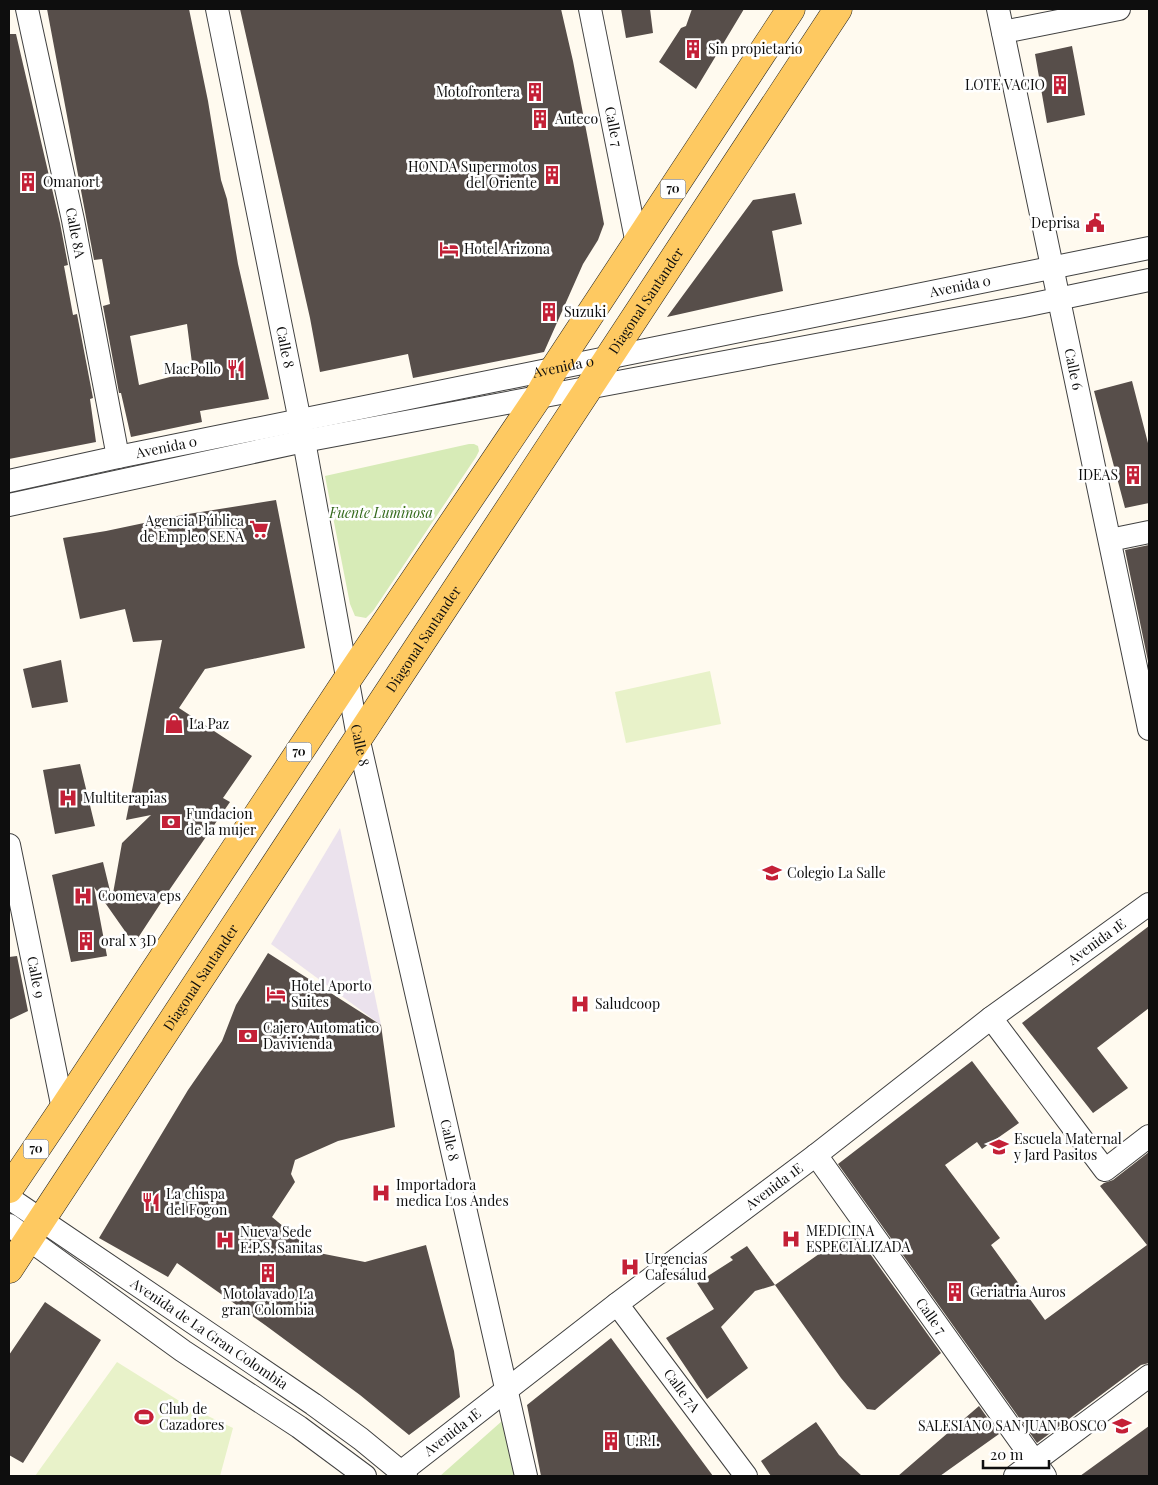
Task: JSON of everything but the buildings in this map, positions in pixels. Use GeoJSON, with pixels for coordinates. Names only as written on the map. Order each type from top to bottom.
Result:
{"type":"FeatureCollection","features":[{"type":"Feature","properties":{"kind":"main road","name":"70"},"geometry":{"type":"LineString","coordinates":[[9,1189],[347,680],[538,397],[554,369],[790,9]]}},
{"type":"Feature","properties":{"kind":"main road","name":"Diagonal Santander"},"geometry":{"type":"LineString","coordinates":[[9,1269],[26,1228],[358,737],[838,9]]}},
{"type":"Feature","properties":{"kind":"street","name":"Calle 8A"},"geometry":{"type":"LineString","coordinates":[[27,9],[73,220],[118,457]]}},
{"type":"Feature","properties":{"kind":"street","name":"Calle 8"},"geometry":{"type":"LineString","coordinates":[[218,9],[302,431],[358,737],[526,1476]]}},
{"type":"Feature","properties":{"kind":"street","name":"Calle 7"},"geometry":{"type":"LineString","coordinates":[[590,9],[637,244]]}},
{"type":"Feature","properties":{"kind":"street","name":"Calle 6"},"geometry":{"type":"LineString","coordinates":[[998,9],[1149,729]]}},
{"type":"Feature","properties":{"kind":"street"},"geometry":{"type":"LineString","coordinates":[[1003,32],[1119,9]]}},
{"type":"Feature","properties":{"kind":"street","name":"Avenida 0"},"geometry":{"type":"LineString","coordinates":[[9,505],[554,369],[1149,248]]}},
{"type":"Feature","properties":{"kind":"street","name":"Avenida 0"},"geometry":{"type":"LineString","coordinates":[[9,481],[118,457],[538,397],[1059,299],[1149,280]]}},
{"type":"Feature","properties":{"kind":"street"},"geometry":{"type":"LineString","coordinates":[[1110,540],[1149,532]]}},
{"type":"Feature","properties":{"kind":"street","name":"Calle 9"},"geometry":{"type":"LineString","coordinates":[[9,845],[63,1109]]}},
{"type":"Feature","properties":{"kind":"street","name":"Avenida 1E"},"geometry":{"type":"LineString","coordinates":[[404,1474],[617,1304],[816,1155],[991,1018],[1149,904]]}},
{"type":"Feature","properties":{"kind":"street"},"geometry":{"type":"LineString","coordinates":[[991,1018],[1105,1170],[1149,1136]]}},
{"type":"Feature","properties":{"kind":"street","name":"Calle 7"},"geometry":{"type":"LineString","coordinates":[[816,1155],[1039,1469]]}},
{"type":"Feature","properties":{"kind":"street","name":"Avenida de La Gran Colombia"},"geometry":{"type":"LineString","coordinates":[[9,1198],[26,1228],[183,1351],[299,1427],[364,1476]]}},
{"type":"Feature","properties":{"kind":"street","name":"Avenida de La Gran Colombia"},"geometry":{"type":"LineString","coordinates":[[26,1228],[313,1404],[361,1439],[404,1474]]}},
{"type":"Feature","properties":{"kind":"street","name":"Calle 7A"},"geometry":{"type":"LineString","coordinates":[[617,1304],[746,1476]]}},
{"type":"Feature","properties":{"kind":"street"},"geometry":{"type":"LineString","coordinates":[[1015,1476],[1039,1469],[1149,1376]]}},
{"type":"Feature","properties":{"kind":"shaded area"},"geometry":{"type":"Polygon","coordinates":[[[340,828],[381,1025],[271,944],[340,828]]]}},
{"type":"Feature","properties":{"kind":"green space","name":"Fuente Luminosa"},"geometry":{"type":"Polygon","coordinates":[[[469,444],[478,446],[479,451],[476,457],[373,611],[366,618],[355,616],[350,604],[325,476],[469,444]]]}},
{"type":"Feature","properties":{"kind":"green space"},"geometry":{"type":"Polygon","coordinates":[[[710,671],[721,724],[626,743],[615,692],[710,671]]]}},
{"type":"Feature","properties":{"kind":"green space","name":"Club de Cazadores"},"geometry":{"type":"Polygon","coordinates":[[[117,1362],[189,1407],[233,1428],[220,1476],[35,1476],[117,1362]]]}},
{"type":"Feature","properties":{"kind":"green space"},"geometry":{"type":"Polygon","coordinates":[[[502,1421],[514,1476],[440,1476],[502,1421]]]}},
{"type":"Feature","properties":{"kind":"place","name":"Sin propietario"},"geometry":{"type":"Point","coordinates":[693,49]}},
{"type":"Feature","properties":{"kind":"place","name":"LOTE VACIO"},"geometry":{"type":"Point","coordinates":[1060,85]}},
{"type":"Feature","properties":{"kind":"place","name":"Motofrontera"},"geometry":{"type":"Point","coordinates":[535,92]}},
{"type":"Feature","properties":{"kind":"place","name":"Auteco"},"geometry":{"type":"Point","coordinates":[540,119]}},
{"type":"Feature","properties":{"kind":"place","name":"HONDA Supermotos del Oriente"},"geometry":{"type":"Point","coordinates":[552,175]}},
{"type":"Feature","properties":{"kind":"place","name":"Omanort"},"geometry":{"type":"Point","coordinates":[28,182]}},
{"type":"Feature","properties":{"kind":"place","name":"Deprisa"},"geometry":{"type":"Point","coordinates":[1095,223]}},
{"type":"Feature","properties":{"kind":"place","name":"Hotel Arizona"},"geometry":{"type":"Point","coordinates":[449,249]}},
{"type":"Feature","properties":{"kind":"place","name":"Suzuki"},"geometry":{"type":"Point","coordinates":[549,312]}},
{"type":"Feature","properties":{"kind":"place","name":"MacPollo"},"geometry":{"type":"Point","coordinates":[236,369]}},
{"type":"Feature","properties":{"kind":"place","name":"IDEAS"},"geometry":{"type":"Point","coordinates":[1133,475]}},
{"type":"Feature","properties":{"kind":"place","name":"Agencia Pública de Empleo SENA"},"geometry":{"type":"Point","coordinates":[259,529]}},
{"type":"Feature","properties":{"kind":"place","name":"La Paz"},"geometry":{"type":"Point","coordinates":[174,724]}},
{"type":"Feature","properties":{"kind":"place","name":"Multiterapias"},"geometry":{"type":"Point","coordinates":[68,798]}},
{"type":"Feature","properties":{"kind":"place","name":"Fundacion de la mujer"},"geometry":{"type":"Point","coordinates":[171,822]}},
{"type":"Feature","properties":{"kind":"place","name":"Colegio La Salle"},"geometry":{"type":"Point","coordinates":[772,873]}},
{"type":"Feature","properties":{"kind":"place","name":"Coomeva eps"},"geometry":{"type":"Point","coordinates":[83,896]}},
{"type":"Feature","properties":{"kind":"place","name":"oral x 3D"},"geometry":{"type":"Point","coordinates":[86,941]}},
{"type":"Feature","properties":{"kind":"place","name":"Hotel Aporto Suites"},"geometry":{"type":"Point","coordinates":[276,994]}},
{"type":"Feature","properties":{"kind":"place","name":"Saludcoop"},"geometry":{"type":"Point","coordinates":[580,1004]}},
{"type":"Feature","properties":{"kind":"place","name":"Cajero Automatico Davivienda"},"geometry":{"type":"Point","coordinates":[248,1036]}},
{"type":"Feature","properties":{"kind":"place","name":"Escuela Maternal y Jard Pasitos"},"geometry":{"type":"Point","coordinates":[999,1147]}},
{"type":"Feature","properties":{"kind":"place","name":"Importadora medica Los Andes"},"geometry":{"type":"Point","coordinates":[381,1193]}},
{"type":"Feature","properties":{"kind":"place","name":"La chispa del Fogon"},"geometry":{"type":"Point","coordinates":[151,1202]}},
{"type":"Feature","properties":{"kind":"place","name":"MEDICINA ESPECIALIZADA"},"geometry":{"type":"Point","coordinates":[791,1239]}},
{"type":"Feature","properties":{"kind":"place","name":"Nueva Sede E.P.S. Sanitas"},"geometry":{"type":"Point","coordinates":[225,1240]}},
{"type":"Feature","properties":{"kind":"place","name":"Urgencias Cafesalud"},"geometry":{"type":"Point","coordinates":[630,1267]}},
{"type":"Feature","properties":{"kind":"place","name":"Motolavado La gran Colombia"},"geometry":{"type":"Point","coordinates":[268,1273]}},
{"type":"Feature","properties":{"kind":"place","name":"Geriatria Auros"},"geometry":{"type":"Point","coordinates":[955,1292]}},
{"type":"Feature","properties":{"kind":"place","name":"Club de Cazadores"},"geometry":{"type":"Point","coordinates":[144,1417]}},
{"type":"Feature","properties":{"kind":"place","name":"SALESIANO SAN JUAN BOSCO"},"geometry":{"type":"Point","coordinates":[1122,1426]}},
{"type":"Feature","properties":{"kind":"place","name":"U.R.I."},"geometry":{"type":"Point","coordinates":[611,1441]}}]}
